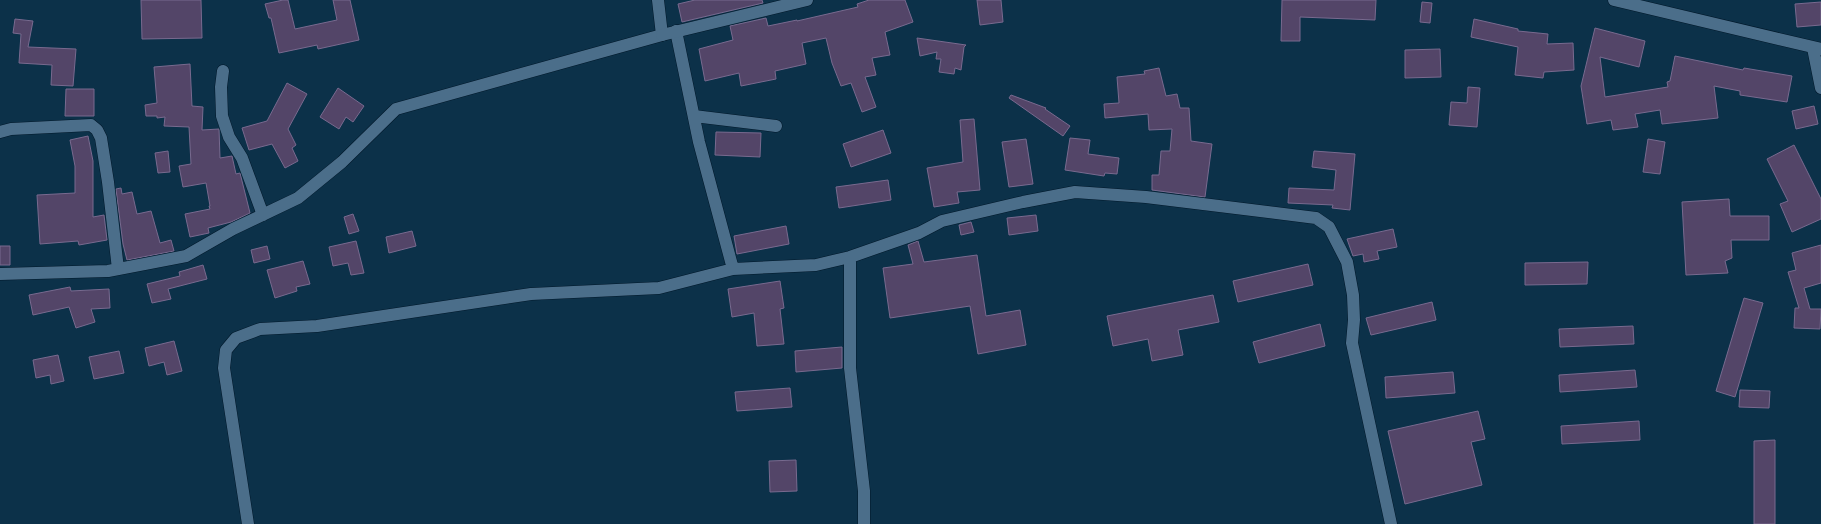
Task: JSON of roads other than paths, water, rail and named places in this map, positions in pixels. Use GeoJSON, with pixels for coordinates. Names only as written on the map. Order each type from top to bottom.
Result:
{"type":"FeatureCollection","features":[{"type":"Feature","properties":{"kind":"street"},"geometry":{"type":"LineString","coordinates":[[658,0],[662,35]]}},
{"type":"Feature","properties":{"kind":"street"},"geometry":{"type":"LineString","coordinates":[[0,274],[108,271],[186,256],[233,229],[298,198],[342,162],[396,109],[676,31],[807,0]]}},
{"type":"Feature","properties":{"kind":"street"},"geometry":{"type":"LineString","coordinates":[[1614,0],[1817,49],[1821,88]]}},
{"type":"Feature","properties":{"kind":"street"},"geometry":{"type":"LineString","coordinates":[[676,31],[699,142],[733,269]]}},
{"type":"Feature","properties":{"kind":"street"},"geometry":{"type":"LineString","coordinates":[[223,71],[221,87],[222,116],[229,137],[242,158],[263,215]]}},
{"type":"Feature","properties":{"kind":"street"},"geometry":{"type":"LineString","coordinates":[[694,116],[776,126]]}},
{"type":"Feature","properties":{"kind":"street"},"geometry":{"type":"LineString","coordinates":[[0,132],[11,129],[91,125],[97,130],[101,138],[108,182],[118,269]]}},
{"type":"Feature","properties":{"kind":"street"},"geometry":{"type":"LineString","coordinates":[[248,524],[224,368],[226,350],[236,338],[260,329],[317,326],[531,294],[659,288],[733,269],[816,265],[850,257],[919,233],[942,221],[1023,202],[1075,192],[1146,197],[1316,218],[1329,227],[1347,262],[1353,295],[1354,320],[1352,343],[1391,524]]}},
{"type":"Feature","properties":{"kind":"street"},"geometry":{"type":"LineString","coordinates":[[850,257],[850,368],[864,492],[864,524]]}}]}
